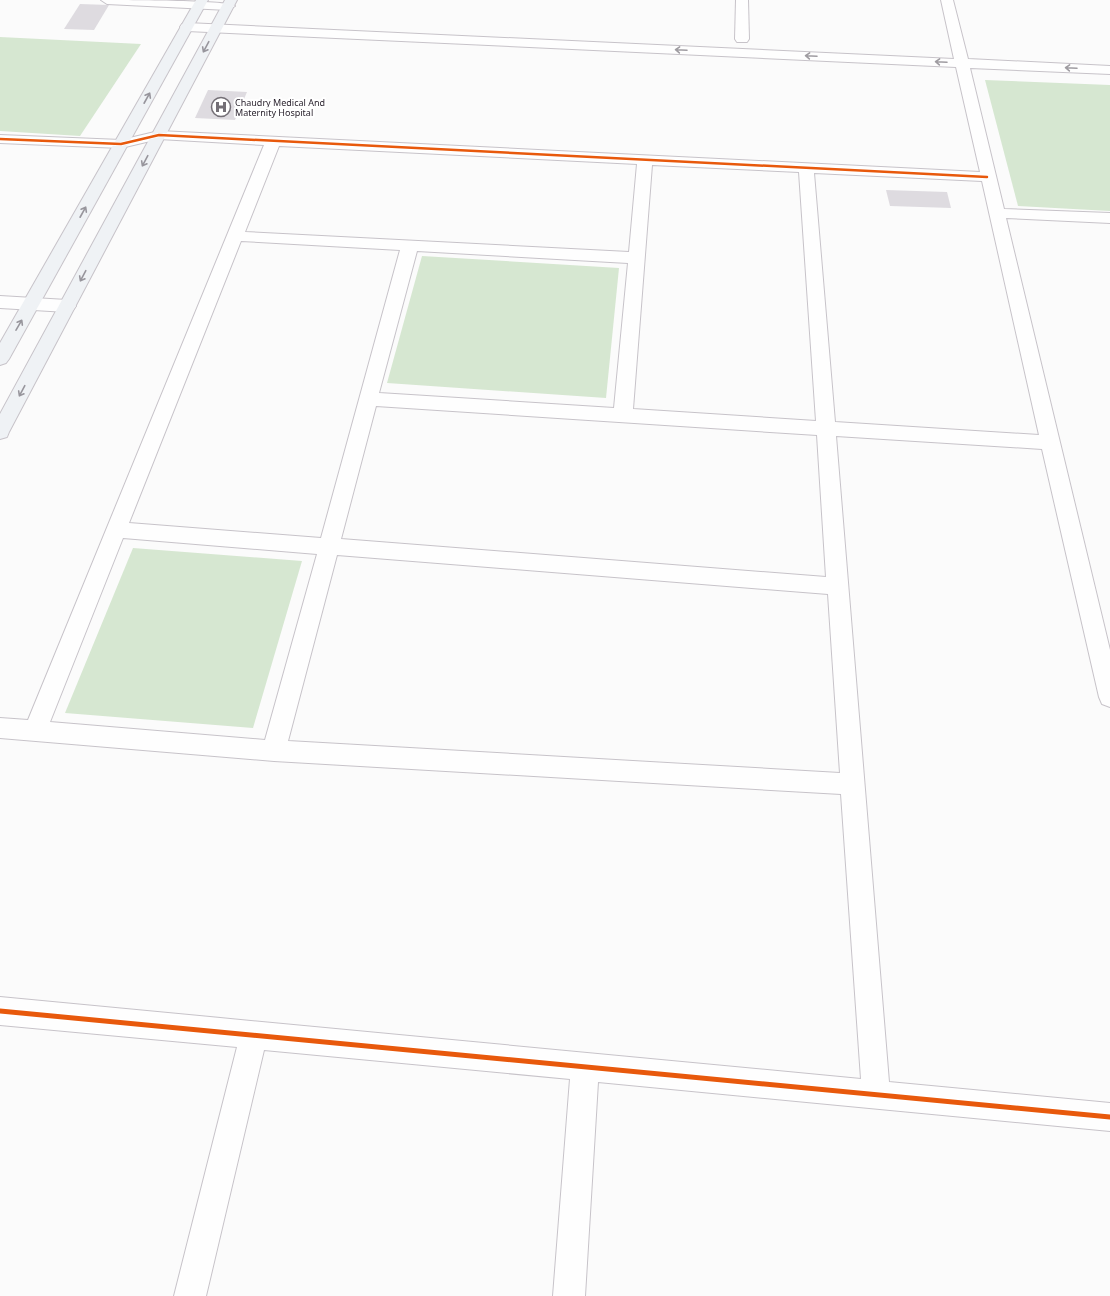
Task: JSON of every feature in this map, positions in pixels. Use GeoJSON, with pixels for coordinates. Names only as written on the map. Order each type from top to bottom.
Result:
{"type":"FeatureCollection","features":[{"type":"Feature","properties":{"kind":"street"},"geometry":{"type":"LineString","coordinates":[[108,0],[199,6],[227,13],[959,52],[1110,70]]}},
{"type":"Feature","properties":{"kind":"street"},"geometry":{"type":"LineString","coordinates":[[742,0],[742,39]]}},
{"type":"Feature","properties":{"kind":"street"},"geometry":{"type":"LineString","coordinates":[[947,0],[1110,697]]}},
{"type":"Feature","properties":{"kind":"street"},"geometry":{"type":"LineString","coordinates":[[0,359],[199,6]]}},
{"type":"Feature","properties":{"kind":"street"},"geometry":{"type":"LineString","coordinates":[[187,27],[227,13]]}},
{"type":"Feature","properties":{"kind":"street"},"geometry":{"type":"LineString","coordinates":[[0,432],[159,135],[227,13]]}},
{"type":"Feature","properties":{"kind":"street"},"geometry":{"type":"LineString","coordinates":[[726,38],[758,39]]}},
{"type":"Feature","properties":{"kind":"street"},"geometry":{"type":"LineString","coordinates":[[0,139],[121,144],[159,135],[987,176]]}},
{"type":"Feature","properties":{"kind":"street"},"geometry":{"type":"LineString","coordinates":[[35,731],[273,141]]}},
{"type":"Feature","properties":{"kind":"street"},"geometry":{"type":"LineString","coordinates":[[623,416],[645,159]]}},
{"type":"Feature","properties":{"kind":"street"},"geometry":{"type":"LineString","coordinates":[[806,168],[838,586],[851,784],[876,1095]]}},
{"type":"Feature","properties":{"kind":"street"},"geometry":{"type":"LineString","coordinates":[[996,213],[1110,218]]}},
{"type":"Feature","properties":{"kind":"street"},"geometry":{"type":"LineString","coordinates":[[235,236],[636,258]]}},
{"type":"Feature","properties":{"kind":"street"},"geometry":{"type":"LineString","coordinates":[[274,751],[410,245]]}},
{"type":"Feature","properties":{"kind":"street"},"geometry":{"type":"LineString","coordinates":[[0,302],[67,306]]}},
{"type":"Feature","properties":{"kind":"street"},"geometry":{"type":"LineString","coordinates":[[368,399],[1050,443]]}},
{"type":"Feature","properties":{"kind":"street"},"geometry":{"type":"LineString","coordinates":[[116,530],[838,586]]}},
{"type":"Feature","properties":{"kind":"street"},"geometry":{"type":"LineString","coordinates":[[0,728],[274,751],[851,784]]}},
{"type":"Feature","properties":{"kind":"street"},"geometry":{"type":"LineString","coordinates":[[0,1011],[1110,1117]]}},
{"type":"Feature","properties":{"kind":"street"},"geometry":{"type":"LineString","coordinates":[[190,1296],[254,1035]]}},
{"type":"Feature","properties":{"kind":"street"},"geometry":{"type":"LineString","coordinates":[[569,1296],[585,1067]]}},
{"type":"Feature","properties":{"kind":"green space"},"geometry":{"type":"Polygon","coordinates":[[[0,37],[141,44],[80,136],[0,131],[0,37]]]}},
{"type":"Feature","properties":{"kind":"green space"},"geometry":{"type":"Polygon","coordinates":[[[985,80],[1110,85],[1110,211],[1018,206],[985,80]]]}},
{"type":"Feature","properties":{"kind":"green space"},"geometry":{"type":"Polygon","coordinates":[[[422,256],[619,268],[606,398],[387,383],[422,256]]]}},
{"type":"Feature","properties":{"kind":"green space"},"geometry":{"type":"Polygon","coordinates":[[[133,548],[302,561],[253,728],[65,713],[133,548]]]}},
{"type":"Feature","properties":{"kind":"building"},"geometry":{"type":"Polygon","coordinates":[[[80,4],[109,5],[94,30],[64,29],[80,4]]]}},
{"type":"Feature","properties":{"kind":"building"},"geometry":{"type":"Polygon","coordinates":[[[208,90],[247,92],[235,120],[195,118],[208,90]]]}},
{"type":"Feature","properties":{"kind":"building"},"geometry":{"type":"Polygon","coordinates":[[[886,190],[947,192],[951,208],[890,206],[886,190]]]}},
{"type":"Feature","properties":{"kind":"cycle path"},"geometry":{"type":"LineString","coordinates":[[0,139],[121,144],[159,135],[987,177]]}},
{"type":"Feature","properties":{"kind":"cycle path"},"geometry":{"type":"LineString","coordinates":[[0,1011],[1110,1117]]}},
{"type":"Feature","properties":{"kind":"place","name":"Chaudry Medical And Maternity Hospital"},"geometry":{"type":"Point","coordinates":[221,107]}}]}
